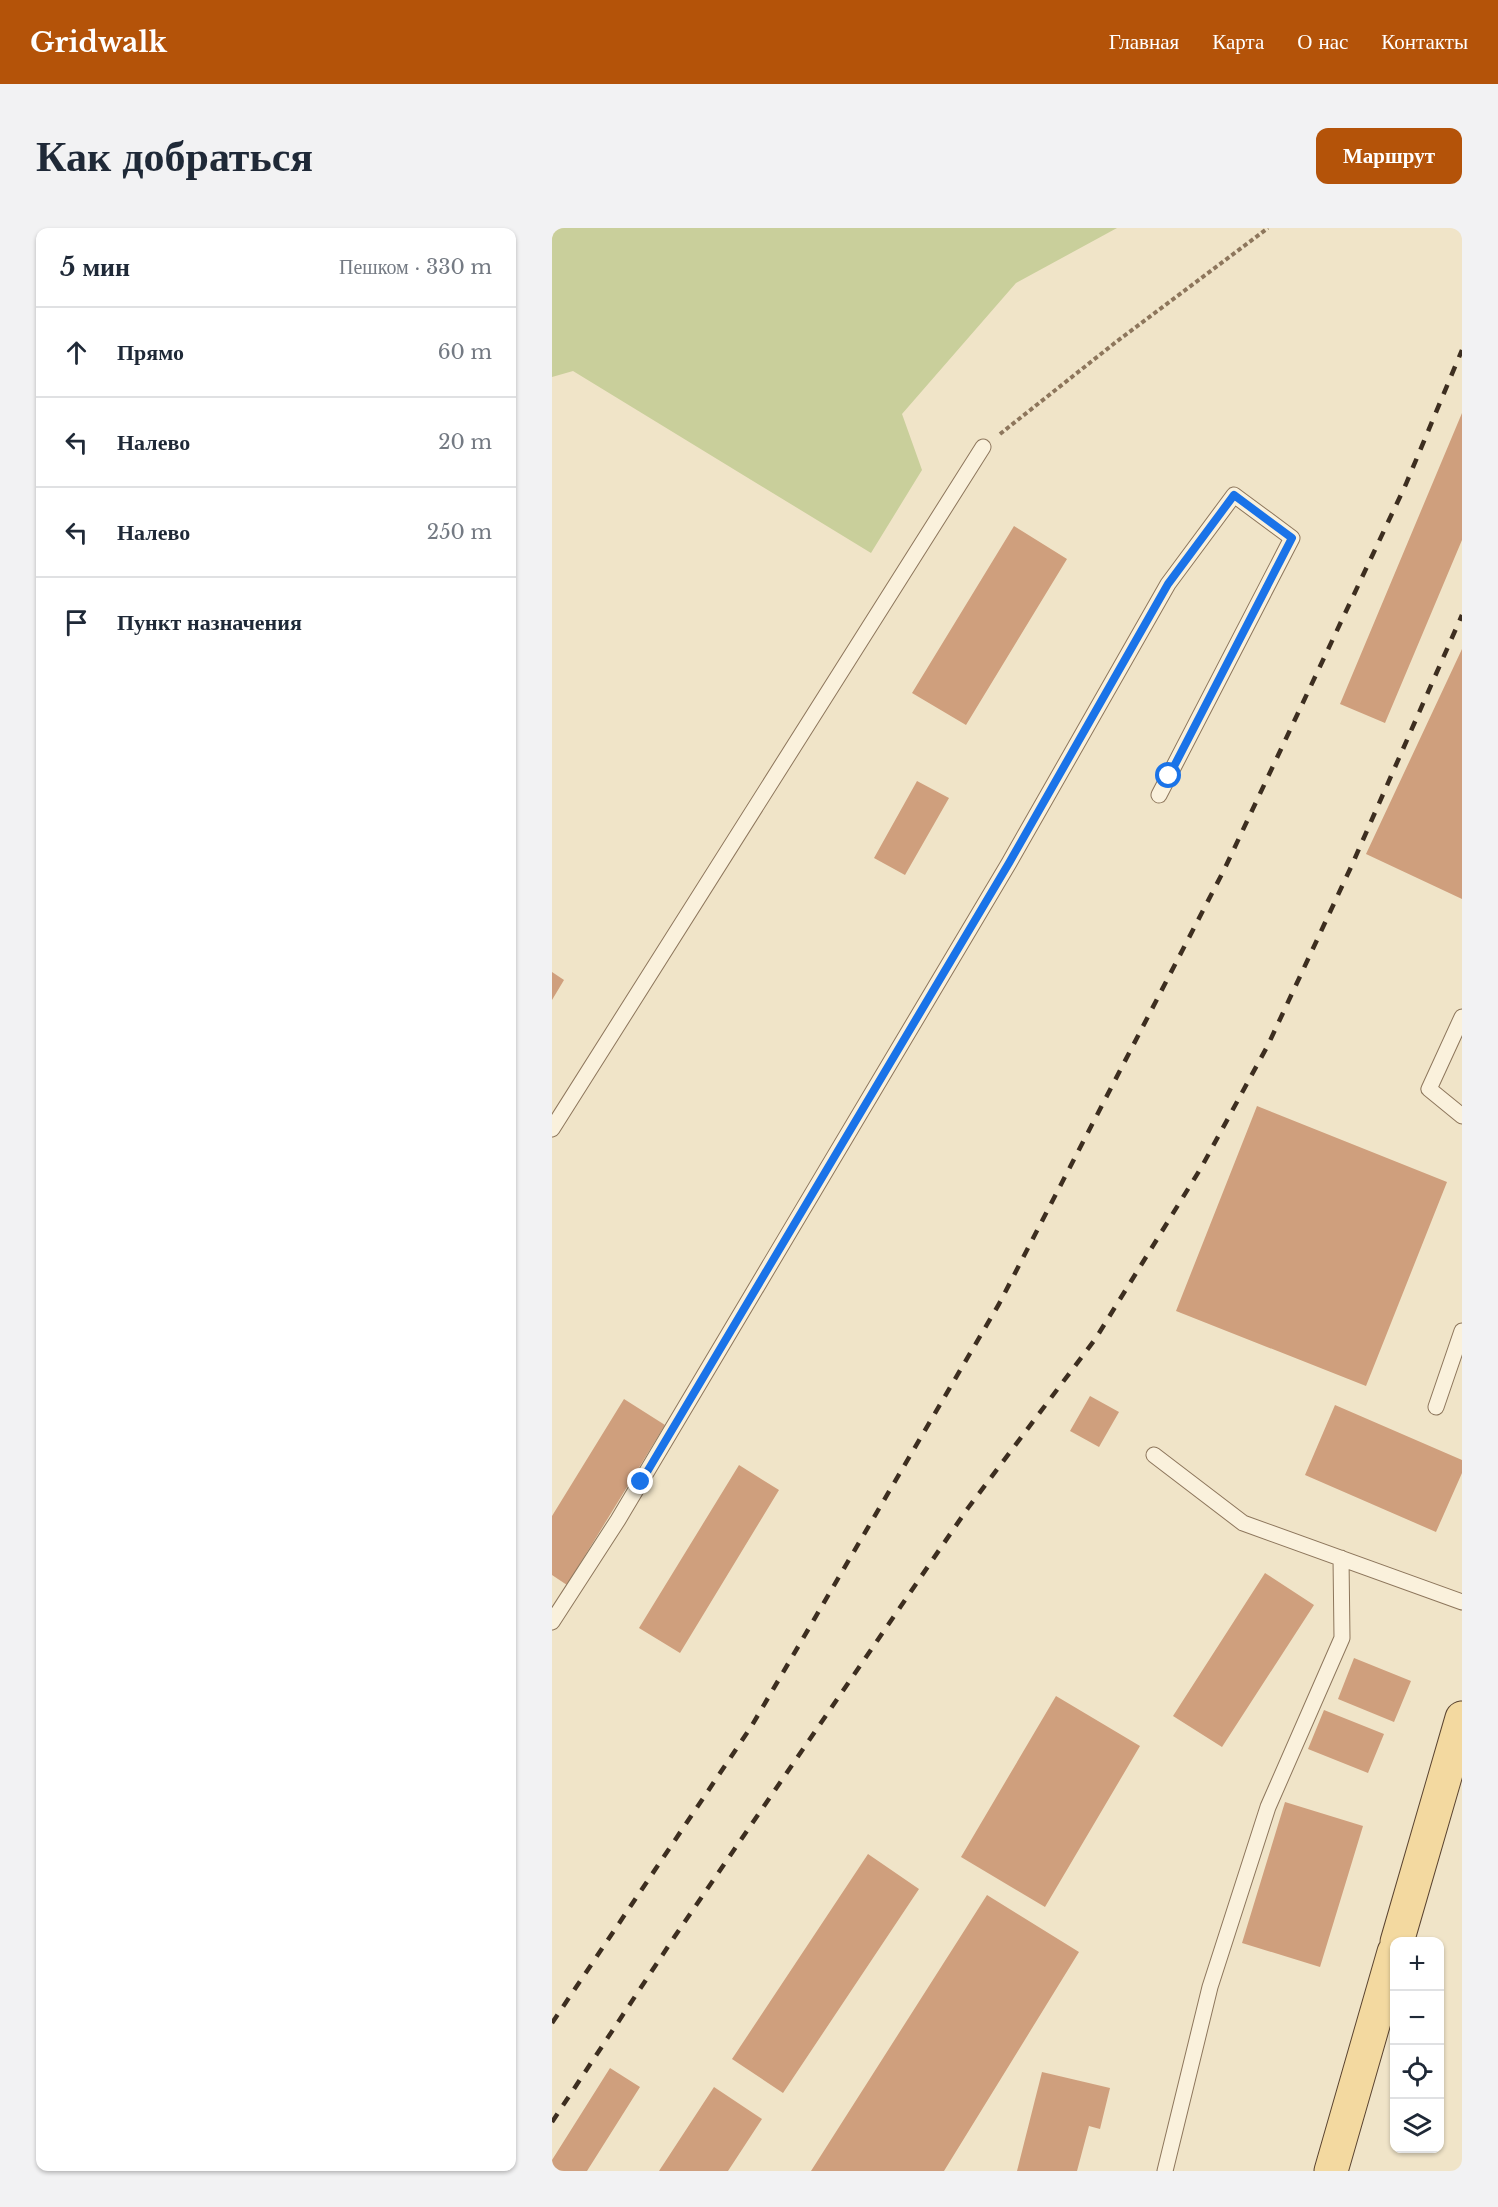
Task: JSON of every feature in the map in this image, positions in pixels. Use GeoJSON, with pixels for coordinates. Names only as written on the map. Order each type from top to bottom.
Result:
{"type":"FeatureCollection","features":[{"type":"Feature","properties":{"kind":"main road"},"geometry":{"type":"LineString","coordinates":[[1398,1937],[1462,1718]]}},
{"type":"Feature","properties":{"kind":"main road"},"geometry":{"type":"LineString","coordinates":[[1331,2171],[1390,1969]]}},
{"type":"Feature","properties":{"kind":"lane"},"geometry":{"type":"LineString","coordinates":[[552,1129],[983,447]]}},
{"type":"Feature","properties":{"kind":"lane"},"geometry":{"type":"LineString","coordinates":[[552,1622],[618,1520],[1009,863],[1168,584],[1234,495],[1292,538],[1159,795]]}},
{"type":"Feature","properties":{"kind":"lane"},"geometry":{"type":"LineString","coordinates":[[1462,1017],[1429,1089],[1462,1116]]}},
{"type":"Feature","properties":{"kind":"lane"},"geometry":{"type":"LineString","coordinates":[[1436,1407],[1462,1330]]}},
{"type":"Feature","properties":{"kind":"lane"},"geometry":{"type":"LineString","coordinates":[[1154,1455],[1243,1523],[1462,1602]]}},
{"type":"Feature","properties":{"kind":"lane"},"geometry":{"type":"LineString","coordinates":[[1165,2171],[1210,1987],[1264,1818],[1342,1638],[1341,1558]]}},
{"type":"Feature","properties":{"kind":"path"},"geometry":{"type":"LineString","coordinates":[[983,447],[1116,342],[1268,228]]}},
{"type":"Feature","properties":{"kind":"green space"},"geometry":{"type":"Polygon","coordinates":[[[552,228],[1117,228],[1016,283],[902,414],[922,470],[871,553],[573,371],[552,377],[552,228]]]}},
{"type":"Feature","properties":{"kind":"building"},"geometry":{"type":"Polygon","coordinates":[[[1462,413],[1462,540],[1385,723],[1340,704],[1462,413]]]}},
{"type":"Feature","properties":{"kind":"building"},"geometry":{"type":"Polygon","coordinates":[[[1014,526],[1067,559],[966,725],[912,693],[1014,526]]]}},
{"type":"Feature","properties":{"kind":"building"},"geometry":{"type":"Polygon","coordinates":[[[1462,649],[1462,899],[1366,854],[1462,649]]]}},
{"type":"Feature","properties":{"kind":"building"},"geometry":{"type":"Polygon","coordinates":[[[917,781],[949,798],[905,875],[874,858],[917,781]]]}},
{"type":"Feature","properties":{"kind":"building"},"geometry":{"type":"Polygon","coordinates":[[[552,972],[564,980],[552,1000],[552,972]]]}},
{"type":"Feature","properties":{"kind":"building"},"geometry":{"type":"Polygon","coordinates":[[[1257,1106],[1447,1182],[1366,1386],[1176,1311],[1257,1106]]]}},
{"type":"Feature","properties":{"kind":"building"},"geometry":{"type":"Polygon","coordinates":[[[1090,1396],[1119,1412],[1099,1447],[1070,1431],[1090,1396]]]}},
{"type":"Feature","properties":{"kind":"building"},"geometry":{"type":"Polygon","coordinates":[[[624,1399],[665,1425],[567,1585],[552,1575],[552,1516],[624,1399]]]}},
{"type":"Feature","properties":{"kind":"building"},"geometry":{"type":"Polygon","coordinates":[[[1335,1405],[1462,1460],[1462,1473],[1436,1532],[1305,1475],[1335,1405]]]}},
{"type":"Feature","properties":{"kind":"building"},"geometry":{"type":"Polygon","coordinates":[[[739,1465],[779,1490],[680,1653],[639,1628],[739,1465]]]}},
{"type":"Feature","properties":{"kind":"building"},"geometry":{"type":"Polygon","coordinates":[[[1265,1573],[1314,1605],[1222,1747],[1173,1716],[1265,1573]]]}},
{"type":"Feature","properties":{"kind":"building"},"geometry":{"type":"Polygon","coordinates":[[[1354,1658],[1411,1681],[1394,1722],[1338,1699],[1354,1658]]]}},
{"type":"Feature","properties":{"kind":"building"},"geometry":{"type":"Polygon","coordinates":[[[1056,1696],[1140,1746],[1045,1907],[961,1857],[1056,1696]]]}},
{"type":"Feature","properties":{"kind":"building"},"geometry":{"type":"Polygon","coordinates":[[[1324,1710],[1384,1734],[1368,1773],[1308,1749],[1324,1710]]]}},
{"type":"Feature","properties":{"kind":"building"},"geometry":{"type":"Polygon","coordinates":[[[1285,1802],[1363,1826],[1320,1967],[1242,1943],[1285,1802]]]}},
{"type":"Feature","properties":{"kind":"building"},"geometry":{"type":"Polygon","coordinates":[[[868,1854],[919,1889],[783,2093],[732,2059],[868,1854]]]}},
{"type":"Feature","properties":{"kind":"building"},"geometry":{"type":"Polygon","coordinates":[[[987,1895],[1079,1952],[944,2171],[811,2171],[987,1895]]]}},
{"type":"Feature","properties":{"kind":"building"},"geometry":{"type":"Polygon","coordinates":[[[610,2068],[640,2087],[587,2171],[552,2171],[552,2160],[610,2068]]]}},
{"type":"Feature","properties":{"kind":"building"},"geometry":{"type":"Polygon","coordinates":[[[1042,2072],[1110,2088],[1100,2129],[1089,2126],[1077,2171],[1017,2171],[1042,2072]]]}},
{"type":"Feature","properties":{"kind":"building"},"geometry":{"type":"Polygon","coordinates":[[[714,2087],[762,2119],[728,2171],[659,2171],[714,2087]]]}},
{"type":"Feature","properties":{"kind":"railway"},"geometry":{"type":"LineString","coordinates":[[552,2023],[751,1727],[999,1304],[1224,870],[1406,484],[1462,350]]}},
{"type":"Feature","properties":{"kind":"railway"},"geometry":{"type":"LineString","coordinates":[[552,2122],[675,1936],[968,1508],[1096,1338],[1201,1168],[1268,1045],[1351,867],[1462,615]]}},
{"type":"Feature","properties":{"kind":"route"},"geometry":{"type":"LineString","coordinates":[[641,1482],[1009,863],[1168,584],[1234,495],[1292,538],[1169,776]]}}]}
